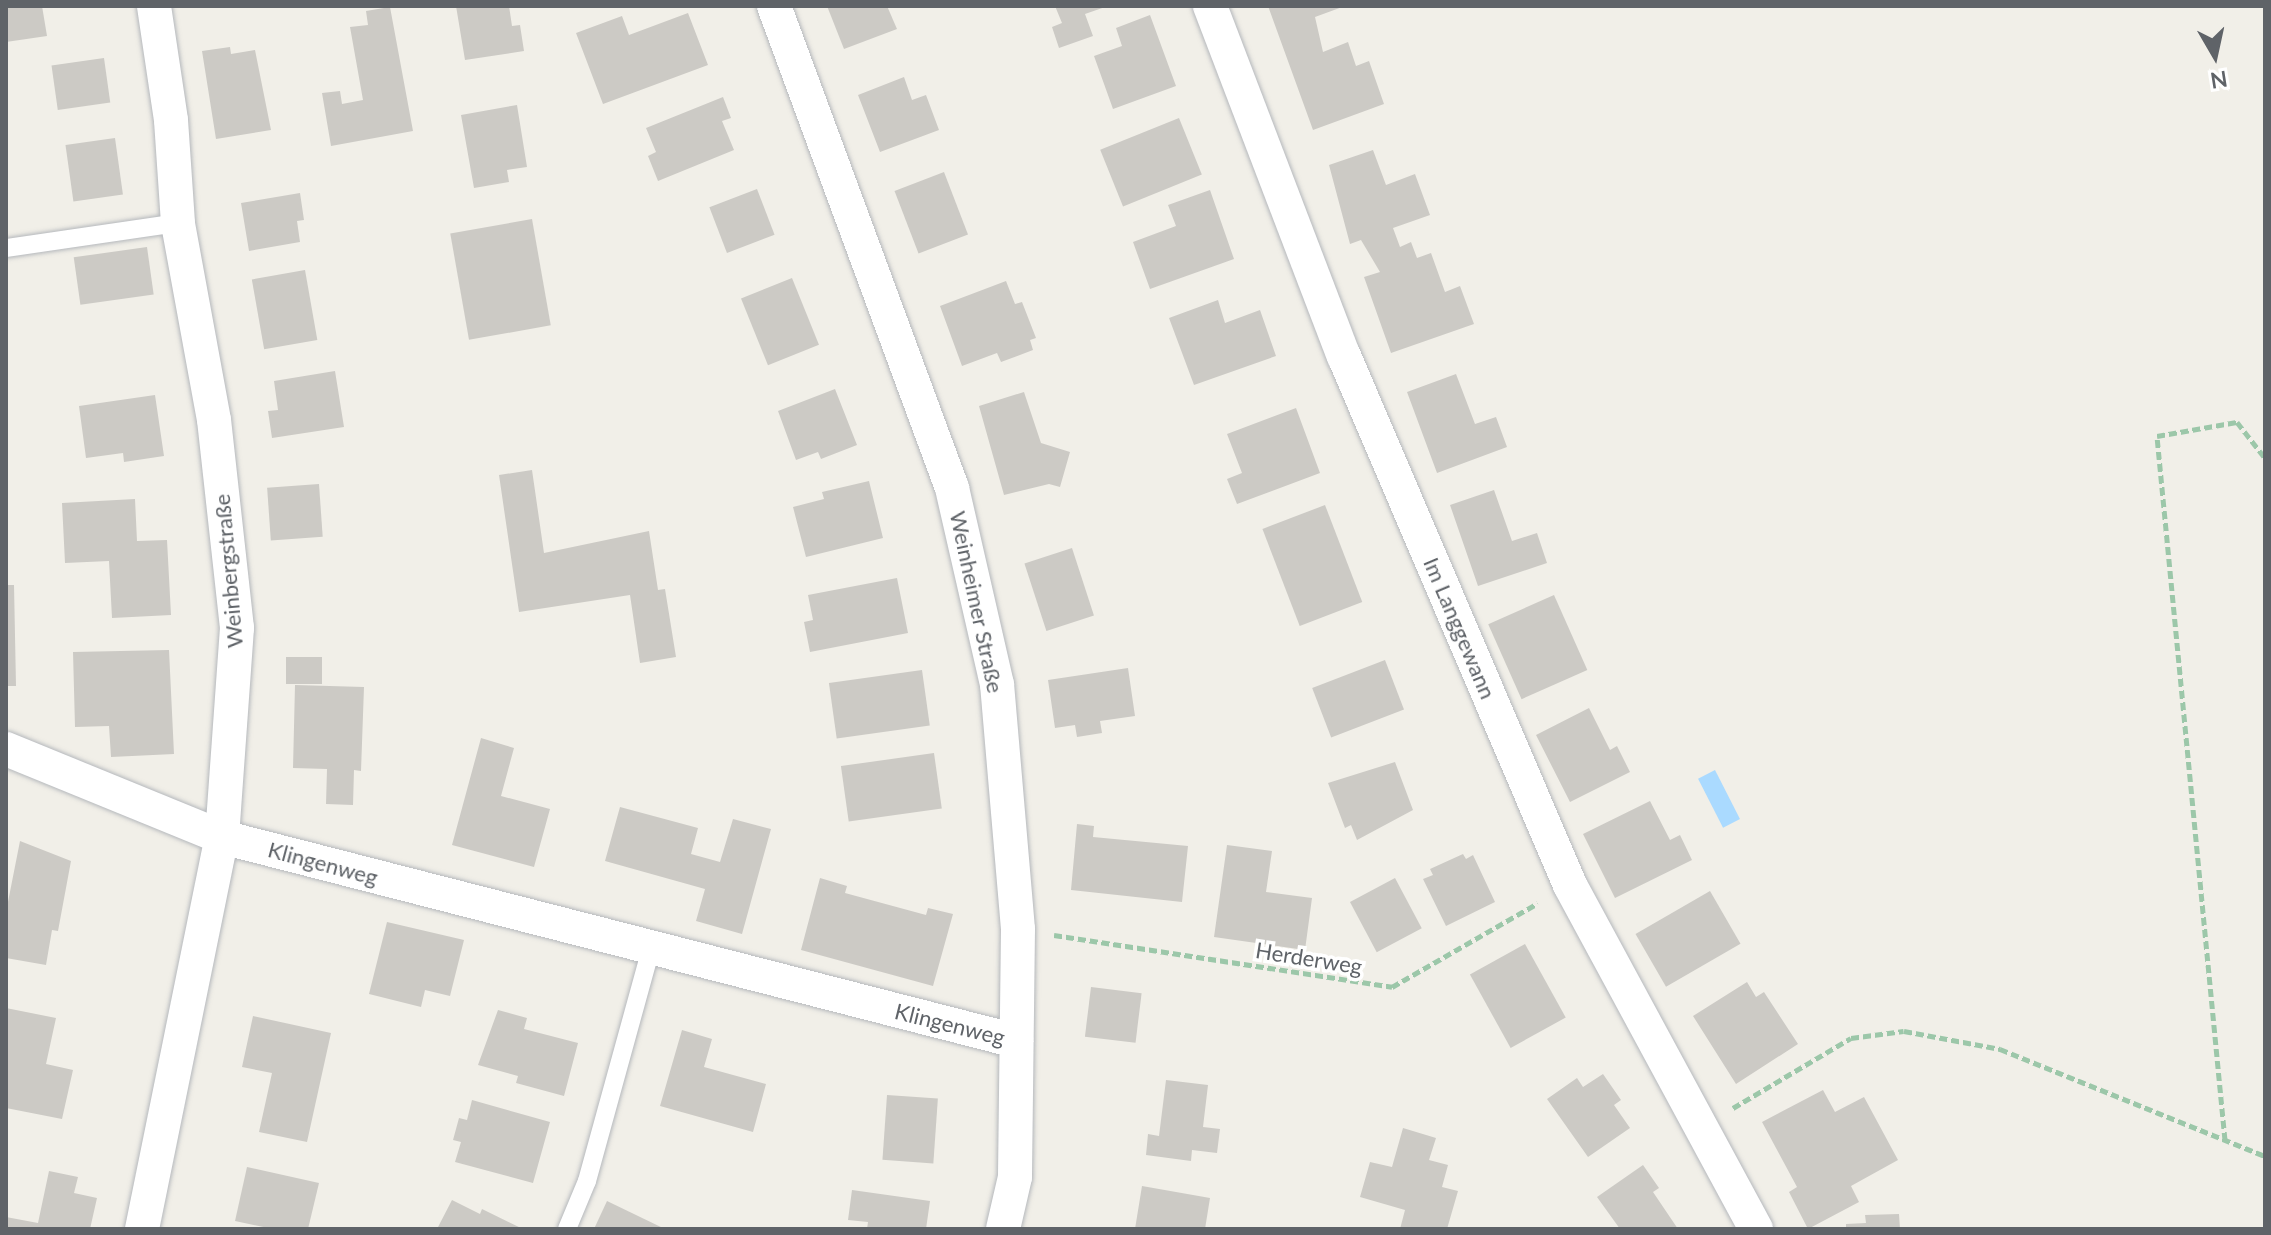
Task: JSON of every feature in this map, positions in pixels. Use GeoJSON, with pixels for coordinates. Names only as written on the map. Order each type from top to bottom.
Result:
{"type":"FeatureCollection","features":[{"type":"Feature","properties":{"kind":"street","name":"Weinbergstraße"},"geometry":{"type":"LineString","coordinates":[[142,1229],[222,837],[237,628],[214,420],[178,223],[171,120],[154,6]]}},
{"type":"Feature","properties":{"kind":"street","name":"Weinheimer Straße"},"geometry":{"type":"LineString","coordinates":[[774,6],[952,488],[997,684],[1018,929],[1015,1177],[1003,1229]]}},
{"type":"Feature","properties":{"kind":"street","name":"Im Langgewann"},"geometry":{"type":"LineString","coordinates":[[1210,6],[1344,356],[1570,885],[1756,1229]]}},
{"type":"Feature","properties":{"kind":"street","name":"Klingenweg"},"geometry":{"type":"LineString","coordinates":[[6,749],[222,837],[1016,1041]]}},
{"type":"Feature","properties":{"kind":"lane"},"geometry":{"type":"LineString","coordinates":[[6,248],[178,223]]}},
{"type":"Feature","properties":{"kind":"lane"},"geometry":{"type":"LineString","coordinates":[[567,1229],[587,1181],[651,948]]}},
{"type":"Feature","properties":{"kind":"path"},"geometry":{"type":"LineString","coordinates":[[2225,1140],[2157,436],[2237,422],[2265,458]]}},
{"type":"Feature","properties":{"kind":"path","name":"Herderweg"},"geometry":{"type":"LineString","coordinates":[[1018,929],[1392,987],[1570,885]]}},
{"type":"Feature","properties":{"kind":"path"},"geometry":{"type":"LineString","coordinates":[[1704,1137],[1728,1112],[1851,1038],[1904,1031],[2000,1049],[2265,1156]]}},
{"type":"Feature","properties":{"kind":"water"},"geometry":{"type":"Polygon","coordinates":[[[1715,770],[1740,819],[1723,828],[1698,779],[1715,770]]]}},
{"type":"Feature","properties":{"kind":"building"},"geometry":{"type":"Polygon","coordinates":[[[6,6],[42,6],[47,36],[6,42],[6,6]]]}},
{"type":"Feature","properties":{"kind":"building"},"geometry":{"type":"Polygon","coordinates":[[[456,6],[509,6],[512,26],[520,25],[524,51],[465,60],[456,6]]]}},
{"type":"Feature","properties":{"kind":"building"},"geometry":{"type":"Polygon","coordinates":[[[827,6],[887,6],[897,29],[844,49],[827,6]]]}},
{"type":"Feature","properties":{"kind":"building"},"geometry":{"type":"Polygon","coordinates":[[[1055,6],[1108,6],[1085,14],[1093,36],[1059,48],[1052,27],[1062,23],[1055,6]]]}},
{"type":"Feature","properties":{"kind":"building"},"geometry":{"type":"Polygon","coordinates":[[[1268,6],[1345,6],[1315,17],[1323,52],[1348,42],[1356,66],[1369,61],[1384,104],[1313,130],[1268,6]]]}},
{"type":"Feature","properties":{"kind":"building"},"geometry":{"type":"Polygon","coordinates":[[[390,7],[413,131],[331,146],[322,93],[340,91],[342,104],[363,100],[350,27],[368,25],[366,11],[390,7]]]}},
{"type":"Feature","properties":{"kind":"building"},"geometry":{"type":"Polygon","coordinates":[[[688,13],[708,65],[603,104],[576,33],[622,16],[629,35],[688,13]]]}},
{"type":"Feature","properties":{"kind":"building"},"geometry":{"type":"Polygon","coordinates":[[[1150,15],[1176,86],[1113,109],[1094,56],[1122,46],[1116,28],[1150,15]]]}},
{"type":"Feature","properties":{"kind":"building"},"geometry":{"type":"Polygon","coordinates":[[[230,47],[231,54],[255,50],[271,130],[216,139],[202,51],[230,47]]]}},
{"type":"Feature","properties":{"kind":"building"},"geometry":{"type":"Polygon","coordinates":[[[104,58],[110,103],[58,110],[52,65],[104,58]]]}},
{"type":"Feature","properties":{"kind":"building"},"geometry":{"type":"Polygon","coordinates":[[[904,77],[912,100],[926,95],[939,130],[880,152],[858,95],[904,77]]]}},
{"type":"Feature","properties":{"kind":"building"},"geometry":{"type":"Polygon","coordinates":[[[723,97],[731,118],[722,121],[734,150],[658,181],[648,156],[656,152],[646,128],[723,97]]]}},
{"type":"Feature","properties":{"kind":"building"},"geometry":{"type":"Polygon","coordinates":[[[517,105],[527,167],[507,170],[509,182],[474,188],[461,115],[517,105]]]}},
{"type":"Feature","properties":{"kind":"building"},"geometry":{"type":"Polygon","coordinates":[[[1179,118],[1202,175],[1123,206],[1100,150],[1179,118]]]}},
{"type":"Feature","properties":{"kind":"building"},"geometry":{"type":"Polygon","coordinates":[[[115,138],[123,194],[73,201],[65,145],[115,138]]]}},
{"type":"Feature","properties":{"kind":"building"},"geometry":{"type":"Polygon","coordinates":[[[1373,150],[1386,185],[1415,174],[1430,215],[1393,228],[1400,247],[1411,242],[1417,258],[1431,253],[1445,292],[1460,286],[1474,324],[1391,353],[1364,277],[1380,272],[1361,240],[1350,244],[1329,165],[1373,150]]]}},
{"type":"Feature","properties":{"kind":"building"},"geometry":{"type":"Polygon","coordinates":[[[944,172],[968,235],[919,254],[895,191],[944,172]]]}},
{"type":"Feature","properties":{"kind":"building"},"geometry":{"type":"Polygon","coordinates":[[[757,189],[775,235],[727,253],[709,207],[757,189]]]}},
{"type":"Feature","properties":{"kind":"building"},"geometry":{"type":"Polygon","coordinates":[[[1210,190],[1234,259],[1150,289],[1133,242],[1176,226],[1168,205],[1210,190]]]}},
{"type":"Feature","properties":{"kind":"building"},"geometry":{"type":"Polygon","coordinates":[[[300,193],[304,220],[297,221],[300,242],[249,251],[241,203],[300,193]]]}},
{"type":"Feature","properties":{"kind":"building"},"geometry":{"type":"Polygon","coordinates":[[[532,219],[551,325],[469,340],[450,233],[532,219]]]}},
{"type":"Feature","properties":{"kind":"building"},"geometry":{"type":"Polygon","coordinates":[[[147,247],[154,295],[80,305],[74,257],[147,247]]]}},
{"type":"Feature","properties":{"kind":"building"},"geometry":{"type":"Polygon","coordinates":[[[305,270],[317,340],[264,349],[252,279],[305,270]]]}},
{"type":"Feature","properties":{"kind":"building"},"geometry":{"type":"Polygon","coordinates":[[[792,278],[819,345],[768,365],[741,299],[792,278]]]}},
{"type":"Feature","properties":{"kind":"building"},"geometry":{"type":"Polygon","coordinates":[[[1006,281],[1015,304],[1022,302],[1036,338],[1030,340],[1033,350],[1001,362],[997,353],[962,366],[940,306],[1006,281]]]}},
{"type":"Feature","properties":{"kind":"building"},"geometry":{"type":"Polygon","coordinates":[[[1218,300],[1225,323],[1260,310],[1276,356],[1194,385],[1169,318],[1218,300]]]}},
{"type":"Feature","properties":{"kind":"building"},"geometry":{"type":"Polygon","coordinates":[[[335,371],[344,427],[272,438],[268,411],[278,410],[274,381],[335,371]]]}},
{"type":"Feature","properties":{"kind":"building"},"geometry":{"type":"Polygon","coordinates":[[[1456,374],[1475,424],[1496,417],[1507,447],[1437,473],[1407,392],[1456,374]]]}},
{"type":"Feature","properties":{"kind":"building"},"geometry":{"type":"Polygon","coordinates":[[[835,389],[857,445],[821,459],[818,452],[796,460],[778,411],[835,389]]]}},
{"type":"Feature","properties":{"kind":"building"},"geometry":{"type":"Polygon","coordinates":[[[1024,392],[1041,443],[1070,452],[1060,487],[1049,484],[1004,495],[979,406],[1024,392]]]}},
{"type":"Feature","properties":{"kind":"building"},"geometry":{"type":"Polygon","coordinates":[[[155,395],[164,456],[124,462],[123,453],[86,458],[79,406],[155,395]]]}},
{"type":"Feature","properties":{"kind":"building"},"geometry":{"type":"Polygon","coordinates":[[[1296,408],[1320,473],[1237,504],[1227,479],[1242,473],[1227,434],[1296,408]]]}},
{"type":"Feature","properties":{"kind":"building"},"geometry":{"type":"Polygon","coordinates":[[[532,470],[544,553],[649,531],[658,590],[665,589],[676,657],[640,663],[630,595],[519,612],[499,475],[532,470]]]}},
{"type":"Feature","properties":{"kind":"building"},"geometry":{"type":"Polygon","coordinates":[[[869,481],[883,538],[806,557],[793,507],[824,499],[822,492],[869,481]]]}},
{"type":"Feature","properties":{"kind":"building"},"geometry":{"type":"Polygon","coordinates":[[[319,484],[323,537],[271,540],[267,488],[319,484]]]}},
{"type":"Feature","properties":{"kind":"building"},"geometry":{"type":"Polygon","coordinates":[[[1494,490],[1512,541],[1537,533],[1547,563],[1478,586],[1450,505],[1494,490]]]}},
{"type":"Feature","properties":{"kind":"building"},"geometry":{"type":"Polygon","coordinates":[[[135,499],[137,541],[167,540],[171,615],[112,618],[109,561],[65,563],[62,503],[135,499]]]}},
{"type":"Feature","properties":{"kind":"building"},"geometry":{"type":"Polygon","coordinates":[[[1325,505],[1362,602],[1300,626],[1262,529],[1325,505]]]}},
{"type":"Feature","properties":{"kind":"building"},"geometry":{"type":"Polygon","coordinates":[[[1072,548],[1094,616],[1046,631],[1024,563],[1072,548]]]}},
{"type":"Feature","properties":{"kind":"building"},"geometry":{"type":"Polygon","coordinates":[[[897,578],[908,633],[810,652],[804,622],[813,620],[808,595],[897,578]]]}},
{"type":"Feature","properties":{"kind":"building"},"geometry":{"type":"Polygon","coordinates":[[[6,585],[14,585],[16,686],[6,686],[6,585]]]}},
{"type":"Feature","properties":{"kind":"building"},"geometry":{"type":"Polygon","coordinates":[[[1554,595],[1587,670],[1522,699],[1488,624],[1554,595]]]}},
{"type":"Feature","properties":{"kind":"building"},"geometry":{"type":"Polygon","coordinates":[[[169,650],[174,754],[111,757],[109,726],[75,727],[73,652],[169,650]]]}},
{"type":"Feature","properties":{"kind":"building"},"geometry":{"type":"Polygon","coordinates":[[[286,657],[322,657],[322,684],[286,684],[286,657]]]}},
{"type":"Feature","properties":{"kind":"building"},"geometry":{"type":"Polygon","coordinates":[[[1385,660],[1404,709],[1331,737],[1312,688],[1385,660]]]}},
{"type":"Feature","properties":{"kind":"building"},"geometry":{"type":"Polygon","coordinates":[[[1128,668],[1135,716],[1100,721],[1102,733],[1077,737],[1075,725],[1055,728],[1048,680],[1128,668]]]}},
{"type":"Feature","properties":{"kind":"building"},"geometry":{"type":"Polygon","coordinates":[[[922,670],[930,725],[837,739],[829,683],[922,670]]]}},
{"type":"Feature","properties":{"kind":"building"},"geometry":{"type":"Polygon","coordinates":[[[295,685],[364,687],[361,771],[354,770],[353,805],[326,804],[327,769],[293,768],[295,685]]]}},
{"type":"Feature","properties":{"kind":"building"},"geometry":{"type":"Polygon","coordinates":[[[1589,708],[1610,750],[1617,746],[1630,772],[1570,802],[1536,735],[1589,708]]]}},
{"type":"Feature","properties":{"kind":"building"},"geometry":{"type":"Polygon","coordinates":[[[481,738],[514,748],[501,796],[550,809],[534,867],[452,845],[481,738]]]}},
{"type":"Feature","properties":{"kind":"building"},"geometry":{"type":"Polygon","coordinates":[[[934,753],[942,808],[849,822],[841,766],[934,753]]]}},
{"type":"Feature","properties":{"kind":"building"},"geometry":{"type":"Polygon","coordinates":[[[1395,762],[1413,810],[1357,840],[1351,825],[1345,828],[1328,783],[1395,762]]]}},
{"type":"Feature","properties":{"kind":"building"},"geometry":{"type":"Polygon","coordinates":[[[1650,801],[1670,840],[1680,835],[1692,860],[1615,898],[1583,834],[1650,801]]]}},
{"type":"Feature","properties":{"kind":"building"},"geometry":{"type":"Polygon","coordinates":[[[620,807],[698,828],[691,854],[720,862],[733,819],[771,829],[742,934],[696,921],[705,889],[605,861],[620,807]]]}},
{"type":"Feature","properties":{"kind":"building"},"geometry":{"type":"Polygon","coordinates":[[[1077,824],[1094,826],[1093,837],[1188,846],[1182,902],[1071,890],[1077,824]]]}},
{"type":"Feature","properties":{"kind":"building"},"geometry":{"type":"Polygon","coordinates":[[[20,841],[71,861],[58,931],[52,930],[46,965],[6,958],[6,912],[20,841]]]}},
{"type":"Feature","properties":{"kind":"building"},"geometry":{"type":"Polygon","coordinates":[[[1227,845],[1272,851],[1266,892],[1312,898],[1305,950],[1214,937],[1227,845]]]}},
{"type":"Feature","properties":{"kind":"building"},"geometry":{"type":"Polygon","coordinates":[[[1463,854],[1466,859],[1473,855],[1495,902],[1446,926],[1423,879],[1433,875],[1430,869],[1463,854]]]}},
{"type":"Feature","properties":{"kind":"building"},"geometry":{"type":"Polygon","coordinates":[[[820,878],[847,886],[845,893],[926,915],[928,908],[953,914],[933,986],[801,950],[820,878]]]}},
{"type":"Feature","properties":{"kind":"building"},"geometry":{"type":"Polygon","coordinates":[[[1395,878],[1422,928],[1377,952],[1350,902],[1395,878]]]}},
{"type":"Feature","properties":{"kind":"building"},"geometry":{"type":"Polygon","coordinates":[[[1710,891],[1740,944],[1666,987],[1636,934],[1710,891]]]}},
{"type":"Feature","properties":{"kind":"building"},"geometry":{"type":"Polygon","coordinates":[[[387,922],[464,940],[450,996],[425,990],[421,1007],[369,994],[387,922]]]}},
{"type":"Feature","properties":{"kind":"building"},"geometry":{"type":"Polygon","coordinates":[[[1525,944],[1566,1017],[1511,1048],[1470,975],[1525,944]]]}},
{"type":"Feature","properties":{"kind":"building"},"geometry":{"type":"Polygon","coordinates":[[[1747,982],[1756,997],[1764,992],[1798,1044],[1736,1084],[1693,1016],[1747,982]]]}},
{"type":"Feature","properties":{"kind":"building"},"geometry":{"type":"Polygon","coordinates":[[[1091,987],[1142,993],[1136,1043],[1085,1037],[1091,987]]]}},
{"type":"Feature","properties":{"kind":"building"},"geometry":{"type":"Polygon","coordinates":[[[6,1008],[56,1018],[46,1064],[73,1070],[62,1119],[6,1108],[6,1008]]]}},
{"type":"Feature","properties":{"kind":"building"},"geometry":{"type":"Polygon","coordinates":[[[498,1010],[527,1018],[524,1029],[578,1043],[564,1096],[516,1083],[518,1076],[478,1065],[498,1010]]]}},
{"type":"Feature","properties":{"kind":"building"},"geometry":{"type":"Polygon","coordinates":[[[253,1016],[331,1033],[307,1142],[259,1132],[272,1073],[242,1067],[253,1016]]]}},
{"type":"Feature","properties":{"kind":"building"},"geometry":{"type":"Polygon","coordinates":[[[682,1030],[712,1039],[704,1067],[766,1084],[753,1132],[660,1106],[682,1030]]]}},
{"type":"Feature","properties":{"kind":"building"},"geometry":{"type":"Polygon","coordinates":[[[1603,1074],[1621,1100],[1614,1105],[1630,1128],[1588,1157],[1547,1099],[1577,1078],[1583,1087],[1603,1074]]]}},
{"type":"Feature","properties":{"kind":"building"},"geometry":{"type":"Polygon","coordinates":[[[1166,1080],[1208,1085],[1203,1127],[1220,1129],[1217,1153],[1192,1150],[1191,1161],[1146,1155],[1148,1134],[1159,1136],[1166,1080]]]}},
{"type":"Feature","properties":{"kind":"building"},"geometry":{"type":"Polygon","coordinates":[[[1823,1090],[1835,1112],[1864,1097],[1898,1160],[1851,1186],[1859,1202],[1808,1229],[1789,1192],[1797,1187],[1762,1122],[1823,1090]]]}},
{"type":"Feature","properties":{"kind":"building"},"geometry":{"type":"Polygon","coordinates":[[[887,1095],[938,1099],[933,1163],[882,1160],[887,1095]]]}},
{"type":"Feature","properties":{"kind":"building"},"geometry":{"type":"Polygon","coordinates":[[[472,1100],[550,1122],[533,1183],[455,1162],[461,1142],[453,1140],[459,1118],[467,1120],[472,1100]]]}},
{"type":"Feature","properties":{"kind":"building"},"geometry":{"type":"Polygon","coordinates":[[[1403,1128],[1436,1138],[1429,1160],[1448,1165],[1442,1187],[1458,1191],[1447,1229],[1400,1229],[1405,1210],[1360,1197],[1370,1162],[1392,1167],[1403,1128]]]}},
{"type":"Feature","properties":{"kind":"building"},"geometry":{"type":"Polygon","coordinates":[[[1643,1165],[1659,1188],[1653,1192],[1678,1229],[1620,1229],[1597,1197],[1643,1165]]]}},
{"type":"Feature","properties":{"kind":"building"},"geometry":{"type":"Polygon","coordinates":[[[247,1167],[319,1183],[308,1229],[273,1229],[235,1221],[247,1167]]]}},
{"type":"Feature","properties":{"kind":"building"},"geometry":{"type":"Polygon","coordinates":[[[49,1171],[78,1177],[74,1193],[97,1198],[90,1229],[6,1229],[6,1217],[38,1223],[49,1171]]]}},
{"type":"Feature","properties":{"kind":"building"},"geometry":{"type":"Polygon","coordinates":[[[1142,1186],[1210,1198],[1205,1229],[1135,1229],[1142,1186]]]}},
{"type":"Feature","properties":{"kind":"building"},"geometry":{"type":"Polygon","coordinates":[[[852,1190],[930,1201],[926,1229],[867,1229],[868,1222],[848,1220],[852,1190]]]}},
{"type":"Feature","properties":{"kind":"building"},"geometry":{"type":"Polygon","coordinates":[[[452,1200],[480,1214],[482,1209],[523,1229],[437,1229],[452,1200]]]}},
{"type":"Feature","properties":{"kind":"building"},"geometry":{"type":"Polygon","coordinates":[[[607,1201],[665,1229],[594,1229],[607,1201]]]}},
{"type":"Feature","properties":{"kind":"building"},"geometry":{"type":"Polygon","coordinates":[[[1899,1214],[1900,1229],[1846,1229],[1846,1224],[1866,1223],[1865,1215],[1899,1214]]]}}]}
